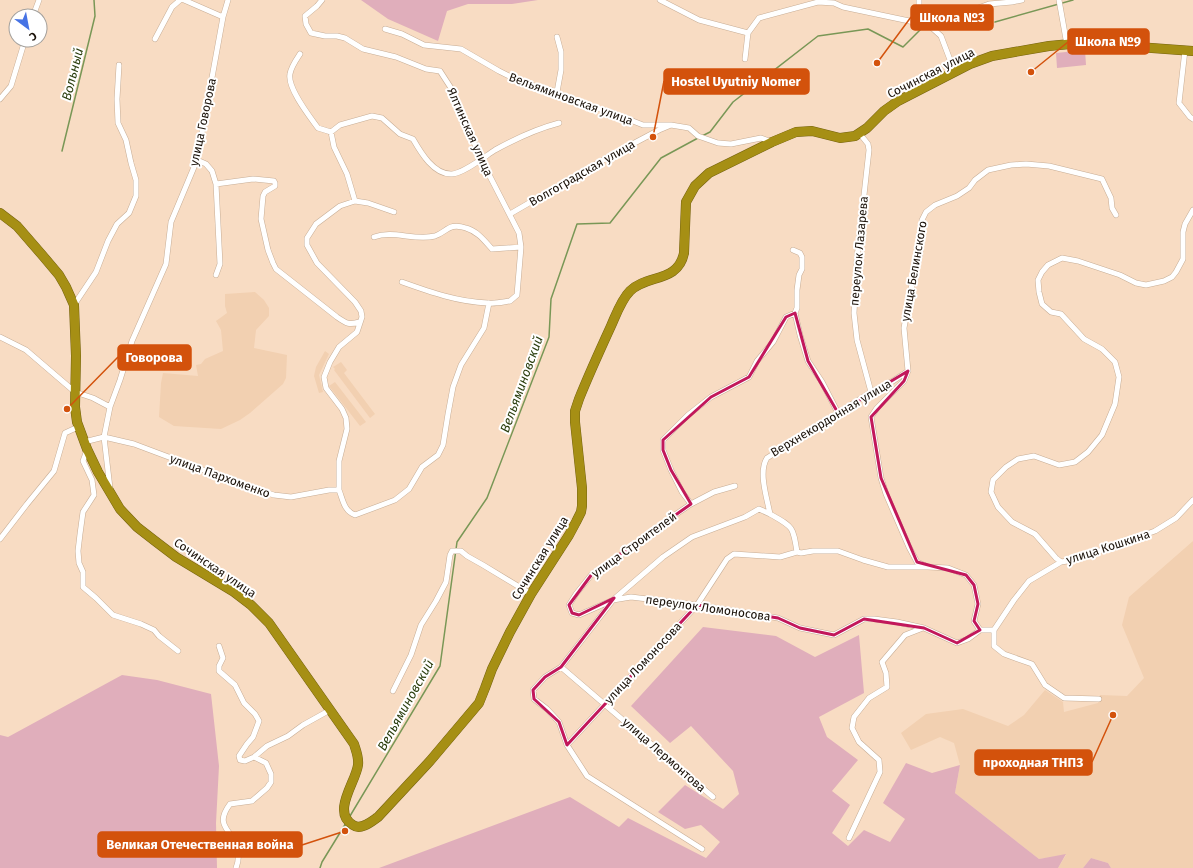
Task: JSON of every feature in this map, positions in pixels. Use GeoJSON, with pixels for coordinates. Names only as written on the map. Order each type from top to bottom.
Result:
{"type":"FeatureCollection","features":[{"type":"Feature","properties":{"kind":"highway","name":"Сочинская улица"},"geometry":{"type":"LineString","coordinates":[[0,213],[17,226],[47,260],[66,287],[74,305],[76,356],[75,407],[78,427],[98,472],[110,493],[120,509],[143,532],[176,557],[234,592],[270,623],[354,744],[358,754],[358,766],[345,799],[344,811],[347,819],[355,827],[358,827],[370,822],[378,816],[430,761],[478,703],[486,688],[496,659],[510,632],[531,594],[569,535],[581,512],[582,506],[582,488],[575,422],[578,399],[620,306],[629,292],[640,284],[671,273],[683,260],[686,202],[688,196],[700,181],[709,173],[796,132],[812,131],[840,138],[860,134],[884,111],[898,102],[976,61],[992,56],[1050,46],[1081,43],[1189,51]]}},
{"type":"Feature","properties":{"kind":"street"},"geometry":{"type":"LineString","coordinates":[[155,39],[172,7],[180,0]]}},
{"type":"Feature","properties":{"kind":"street"},"geometry":{"type":"LineString","coordinates":[[184,0],[223,17]]}},
{"type":"Feature","properties":{"kind":"street","name":"улица Говорова"},"geometry":{"type":"LineString","coordinates":[[110,493],[104,437],[110,407],[132,341],[166,264],[171,222],[197,160],[223,17],[228,0]]}},
{"type":"Feature","properties":{"kind":"street","name":"Ялтинская улица"},"geometry":{"type":"LineString","coordinates":[[322,0],[305,16],[306,24],[311,33],[345,38],[363,49],[396,57],[426,69],[440,71],[451,88],[481,158],[519,233],[520,248],[516,295],[510,301],[489,303]]}},
{"type":"Feature","properties":{"kind":"street"},"geometry":{"type":"LineString","coordinates":[[660,0],[699,20],[748,32]]}},
{"type":"Feature","properties":{"kind":"street"},"geometry":{"type":"LineString","coordinates":[[914,22],[919,9],[919,0]]}},
{"type":"Feature","properties":{"kind":"street"},"geometry":{"type":"LineString","coordinates":[[955,18],[990,4],[1022,0]]}},
{"type":"Feature","properties":{"kind":"street"},"geometry":{"type":"LineString","coordinates":[[1059,0],[1067,45]]}},
{"type":"Feature","properties":{"kind":"street"},"geometry":{"type":"LineString","coordinates":[[745,59],[748,32],[758,18],[818,2],[833,1],[843,6],[931,27],[941,36],[954,73]]}},
{"type":"Feature","properties":{"kind":"street","name":"Вельяминовская улица"},"geometry":{"type":"LineString","coordinates":[[385,29],[402,34],[424,46],[461,50],[523,83],[557,92],[568,99],[610,112],[643,125],[671,125]]}},
{"type":"Feature","properties":{"kind":"street"},"geometry":{"type":"LineString","coordinates":[[557,37],[561,52],[557,92]]}},
{"type":"Feature","properties":{"kind":"street"},"geometry":{"type":"LineString","coordinates":[[0,99],[11,86],[23,48]]}},
{"type":"Feature","properties":{"kind":"street"},"geometry":{"type":"LineString","coordinates":[[1189,51],[1179,103],[1193,119]]}},
{"type":"Feature","properties":{"kind":"street"},"geometry":{"type":"LineString","coordinates":[[300,54],[289,75],[294,91],[318,128],[331,132]]}},
{"type":"Feature","properties":{"kind":"street"},"geometry":{"type":"LineString","coordinates":[[74,305],[96,272],[108,241],[117,224],[129,213],[136,196],[136,180],[126,140],[118,123],[116,99],[119,65]]}},
{"type":"Feature","properties":{"kind":"street"},"geometry":{"type":"LineString","coordinates":[[331,132],[340,125],[372,116],[382,118],[400,134],[413,139],[419,150],[433,166],[442,173],[453,174],[468,168],[481,158],[537,129],[559,123]]}},
{"type":"Feature","properties":{"kind":"street"},"geometry":{"type":"LineString","coordinates":[[671,125],[689,128],[698,136],[718,143],[731,144],[762,138],[772,142]]}},
{"type":"Feature","properties":{"kind":"street","name":"Волгоградская улица"},"geometry":{"type":"LineString","coordinates":[[510,214],[610,156],[671,125]]}},
{"type":"Feature","properties":{"kind":"street"},"geometry":{"type":"LineString","coordinates":[[331,132],[334,147],[347,174],[355,201]]}},
{"type":"Feature","properties":{"kind":"street","name":"переулок Лазарева"},"geometry":{"type":"LineString","coordinates":[[860,134],[868,144],[869,150],[857,258],[854,313],[857,340],[871,392]]}},
{"type":"Feature","properties":{"kind":"street"},"geometry":{"type":"LineString","coordinates":[[197,160],[206,164],[212,171],[216,184],[220,264],[216,275]]}},
{"type":"Feature","properties":{"kind":"street","name":"улица Белинского"},"geometry":{"type":"LineString","coordinates":[[908,371],[904,328],[912,284],[919,259],[923,233],[922,220],[926,212],[935,204],[957,196],[969,188],[975,180],[988,170],[1011,165],[1026,164],[1049,166],[1102,179],[1111,198],[1112,208],[1116,215]]}},
{"type":"Feature","properties":{"kind":"street"},"geometry":{"type":"LineString","coordinates":[[216,184],[252,179],[274,181],[274,186],[265,192],[263,196],[261,219],[268,250],[276,269],[337,318],[347,324],[360,322]]}},
{"type":"Feature","properties":{"kind":"street"},"geometry":{"type":"LineString","coordinates":[[394,212],[368,203],[355,201],[340,206],[316,224],[307,238],[307,245],[317,263],[355,302],[361,311],[362,317],[357,332],[338,347],[324,377],[326,388],[342,409],[346,418],[346,429],[339,461],[339,490],[349,513],[355,516],[395,500],[409,489],[422,467],[438,456],[443,445],[453,387],[461,365],[484,328],[489,303],[460,300],[429,292],[402,282]]}},
{"type":"Feature","properties":{"kind":"street"},"geometry":{"type":"LineString","coordinates":[[1099,698],[1064,698],[1045,685],[1032,664],[1004,654],[994,646],[994,630],[1014,600],[1029,581],[1060,562],[1035,534],[1012,522],[998,507],[991,492],[993,480],[1006,467],[1018,459],[1034,456],[1058,465],[1075,462],[1088,452],[1102,435],[1114,404],[1120,377],[1115,362],[1102,349],[1084,339],[1061,314],[1050,312],[1042,304],[1038,280],[1042,272],[1048,265],[1062,258],[1078,261],[1120,275],[1136,283],[1146,285],[1164,281],[1172,277],[1183,259],[1183,232],[1185,224],[1193,210]]}},
{"type":"Feature","properties":{"kind":"street"},"geometry":{"type":"LineString","coordinates":[[374,237],[380,235],[418,237],[435,236],[449,227],[464,227],[475,231],[492,249],[520,248]]}},
{"type":"Feature","properties":{"kind":"street"},"geometry":{"type":"LineString","coordinates":[[793,250],[800,253],[802,257],[802,269],[799,275],[797,308],[795,313],[800,335],[808,361],[822,382],[838,413]]}},
{"type":"Feature","properties":{"kind":"street"},"geometry":{"type":"LineString","coordinates":[[691,504],[682,492],[671,470],[663,450],[663,440],[688,415],[711,396],[750,377],[757,361],[773,342],[786,317],[795,313]]}},
{"type":"Feature","properties":{"kind":"street"},"geometry":{"type":"LineString","coordinates":[[0,337],[26,350],[75,392],[93,398],[110,407]]}},
{"type":"Feature","properties":{"kind":"street"},"geometry":{"type":"LineString","coordinates":[[908,371],[904,381],[877,408],[871,417],[881,478],[886,494],[917,562],[928,567]]}},
{"type":"Feature","properties":{"kind":"street","name":"Верхнекордонная улица"},"geometry":{"type":"LineString","coordinates":[[770,514],[763,476],[764,463],[767,458],[871,392],[893,381],[908,371]]}},
{"type":"Feature","properties":{"kind":"street"},"geometry":{"type":"LineString","coordinates":[[0,539],[26,504],[54,471],[65,433],[78,427]]}},
{"type":"Feature","properties":{"kind":"street"},"geometry":{"type":"LineString","coordinates":[[86,446],[104,437]]}},
{"type":"Feature","properties":{"kind":"street","name":"улица Пархоменко"},"geometry":{"type":"LineString","coordinates":[[104,437],[134,444],[254,489],[274,495],[291,497],[328,490],[339,490]]}},
{"type":"Feature","properties":{"kind":"street","name":"Сочинская улица"},"geometry":{"type":"LineString","coordinates":[[86,446],[83,461],[92,480],[94,495],[83,512],[80,534],[78,551],[79,563],[83,572],[82,587],[96,598],[113,615],[154,630],[159,636],[178,650]]}},
{"type":"Feature","properties":{"kind":"street","name":"улица Строителей"},"geometry":{"type":"LineString","coordinates":[[613,600],[579,615],[572,614],[569,605],[592,574],[640,543],[669,519],[691,504],[714,492],[735,486]]}},
{"type":"Feature","properties":{"kind":"street","name":"улица Кошкина"},"geometry":{"type":"LineString","coordinates":[[1060,562],[1074,560],[1155,532],[1176,518],[1193,500]]}},
{"type":"Feature","properties":{"kind":"street"},"geometry":{"type":"LineString","coordinates":[[702,849],[587,776],[567,745],[559,722],[547,709],[534,699],[533,690],[545,677],[561,666],[613,600],[663,557],[692,537],[745,517],[759,509],[789,525],[794,533],[799,552]]}},
{"type":"Feature","properties":{"kind":"street"},"geometry":{"type":"LineString","coordinates":[[393,691],[411,655],[421,624],[446,582],[450,555],[452,551],[460,551],[531,594]]}},
{"type":"Feature","properties":{"kind":"street","name":"улица Ломоносова"},"geometry":{"type":"LineString","coordinates":[[567,745],[697,604],[727,559],[734,554],[780,557],[799,552],[838,551],[888,567],[948,568],[966,575],[974,585],[978,604],[974,621],[980,630]]}},
{"type":"Feature","properties":{"kind":"street","name":"переулок Ломоносова"},"geometry":{"type":"LineString","coordinates":[[613,600],[631,597],[697,604],[778,618],[800,628],[834,635],[864,619],[897,622],[924,628],[957,643],[968,639],[980,630]]}},
{"type":"Feature","properties":{"kind":"street"},"geometry":{"type":"LineString","coordinates":[[849,838],[880,772],[878,760],[859,742],[852,728],[854,716],[869,698],[887,687],[886,673],[882,662],[905,635],[924,628]]}},
{"type":"Feature","properties":{"kind":"street"},"geometry":{"type":"LineString","coordinates":[[980,630],[994,630]]}},
{"type":"Feature","properties":{"kind":"street"},"geometry":{"type":"LineString","coordinates":[[219,646],[223,658],[219,666],[220,671],[235,685],[244,703],[255,714],[258,721],[253,737],[239,756],[240,760],[254,757],[267,746],[288,736],[303,725],[330,710]]}},
{"type":"Feature","properties":{"kind":"street","name":"улица Лермонтова"},"geometry":{"type":"LineString","coordinates":[[561,666],[713,797]]}},
{"type":"Feature","properties":{"kind":"street"},"geometry":{"type":"LineString","coordinates":[[236,868],[238,849],[233,838],[226,829],[223,820],[225,811],[230,804],[252,801],[267,788],[271,782],[271,774],[266,763],[254,757]]}},
{"type":"Feature","properties":{"kind":"highlighted area"},"geometry":{"type":"Polygon","coordinates":[[[795,313],[808,361],[838,413],[908,371],[904,381],[871,417],[881,478],[917,562],[966,575],[974,585],[978,604],[974,621],[980,630],[957,643],[924,628],[864,619],[834,635],[800,628],[778,618],[697,605],[567,745],[559,722],[534,699],[533,690],[545,677],[561,667],[614,598],[579,615],[572,613],[569,605],[592,574],[691,504],[671,470],[663,450],[663,440],[711,397],[749,377],[786,317],[795,313]]]}},
{"type":"Feature","properties":{"kind":"shaded area"},"geometry":{"type":"Polygon","coordinates":[[[361,0],[538,0],[512,4],[468,4],[447,11],[438,41],[388,19],[361,0]]]}},
{"type":"Feature","properties":{"kind":"shaded area"},"geometry":{"type":"Polygon","coordinates":[[[1085,50],[1086,65],[1057,68],[1056,53],[1085,50]]]}},
{"type":"Feature","properties":{"kind":"shaded area"},"geometry":{"type":"Polygon","coordinates":[[[255,292],[264,300],[269,308],[269,316],[256,330],[254,348],[287,355],[286,378],[283,384],[250,413],[240,420],[221,429],[174,426],[159,417],[163,373],[198,376],[196,365],[201,364],[205,359],[223,351],[221,330],[216,321],[227,313],[225,306],[225,294],[255,292]]]}},
{"type":"Feature","properties":{"kind":"shaded area"},"geometry":{"type":"Polygon","coordinates":[[[325,351],[329,354],[319,375],[323,392],[319,393],[314,376],[316,367],[325,351]]]}},
{"type":"Feature","properties":{"kind":"shaded area"},"geometry":{"type":"Polygon","coordinates":[[[341,362],[347,370],[344,373],[375,414],[370,418],[334,370],[335,369],[333,367],[341,362]]]}},
{"type":"Feature","properties":{"kind":"shaded area"},"geometry":{"type":"Polygon","coordinates":[[[335,382],[366,422],[360,426],[329,386],[335,382]]]}},
{"type":"Feature","properties":{"kind":"shaded area"},"geometry":{"type":"Polygon","coordinates":[[[1193,541],[1193,868],[1111,868],[1108,863],[1091,858],[1083,868],[1058,868],[1066,855],[1039,859],[955,793],[960,765],[954,743],[940,737],[911,750],[901,733],[926,714],[963,709],[1008,726],[1024,715],[1045,690],[1063,702],[1064,712],[1098,703],[1100,695],[1127,696],[1144,678],[1122,625],[1129,597],[1193,541]]]}},
{"type":"Feature","properties":{"kind":"shaded area"},"geometry":{"type":"Polygon","coordinates":[[[703,627],[776,636],[815,657],[859,635],[864,693],[819,717],[827,737],[858,760],[832,791],[850,805],[832,833],[848,846],[864,830],[890,842],[905,819],[883,803],[906,763],[932,773],[960,765],[955,793],[1039,859],[1066,854],[1058,868],[379,868],[570,797],[619,827],[628,818],[706,858],[720,842],[701,825],[685,829],[658,812],[685,785],[723,809],[739,794],[733,771],[691,726],[670,743],[631,706],[703,627]]]}},
{"type":"Feature","properties":{"kind":"shaded area"},"geometry":{"type":"Polygon","coordinates":[[[122,675],[157,680],[211,694],[219,766],[216,823],[217,868],[0,868],[0,735],[8,737],[122,675]]]}},
{"type":"Feature","properties":{"kind":"shaded area"},"geometry":{"type":"Polygon","coordinates":[[[1091,858],[1108,863],[1111,868],[1083,868],[1091,858]]]}},
{"type":"Feature","properties":{"kind":"waterway","name":"Вольный"},"geometry":{"type":"LineString","coordinates":[[62,151],[95,16],[94,0]]}},
{"type":"Feature","properties":{"kind":"waterway","name":"Вельяминовский"},"geometry":{"type":"LineString","coordinates":[[995,22],[1073,0]]}},
{"type":"Feature","properties":{"kind":"waterway","name":"Вельяминовский"},"geometry":{"type":"LineString","coordinates":[[927,24],[936,15],[979,27],[986,25]]}},
{"type":"Feature","properties":{"kind":"waterway","name":"Вельяминовский"},"geometry":{"type":"LineString","coordinates":[[702,136],[710,132],[733,102],[818,36],[868,29],[903,47],[924,26]]}},
{"type":"Feature","properties":{"kind":"waterway","name":"Вельяминовский"},"geometry":{"type":"LineString","coordinates":[[350,816],[440,666],[457,542],[487,498],[549,337],[551,299],[577,224],[610,223],[661,158],[698,138]]}},
{"type":"Feature","properties":{"kind":"waterway","name":"Вельяминовский"},"geometry":{"type":"LineString","coordinates":[[320,868],[322,862],[346,823]]}},
{"type":"Feature","properties":{"kind":"place","name":"Школа №3"},"geometry":{"type":"Point","coordinates":[877,63]}},
{"type":"Feature","properties":{"kind":"place","name":"Школа №9"},"geometry":{"type":"Point","coordinates":[1031,72]}},
{"type":"Feature","properties":{"kind":"place","name":"Hostel Uyutniy Nomer"},"geometry":{"type":"Point","coordinates":[653,137]}},
{"type":"Feature","properties":{"kind":"place","name":"Говорова"},"geometry":{"type":"Point","coordinates":[67,409]}},
{"type":"Feature","properties":{"kind":"place","name":"проходная ТНПЗ"},"geometry":{"type":"Point","coordinates":[1113,715]}},
{"type":"Feature","properties":{"kind":"place","name":"Великая Отечественная война"},"geometry":{"type":"Point","coordinates":[345,831]}}]}
